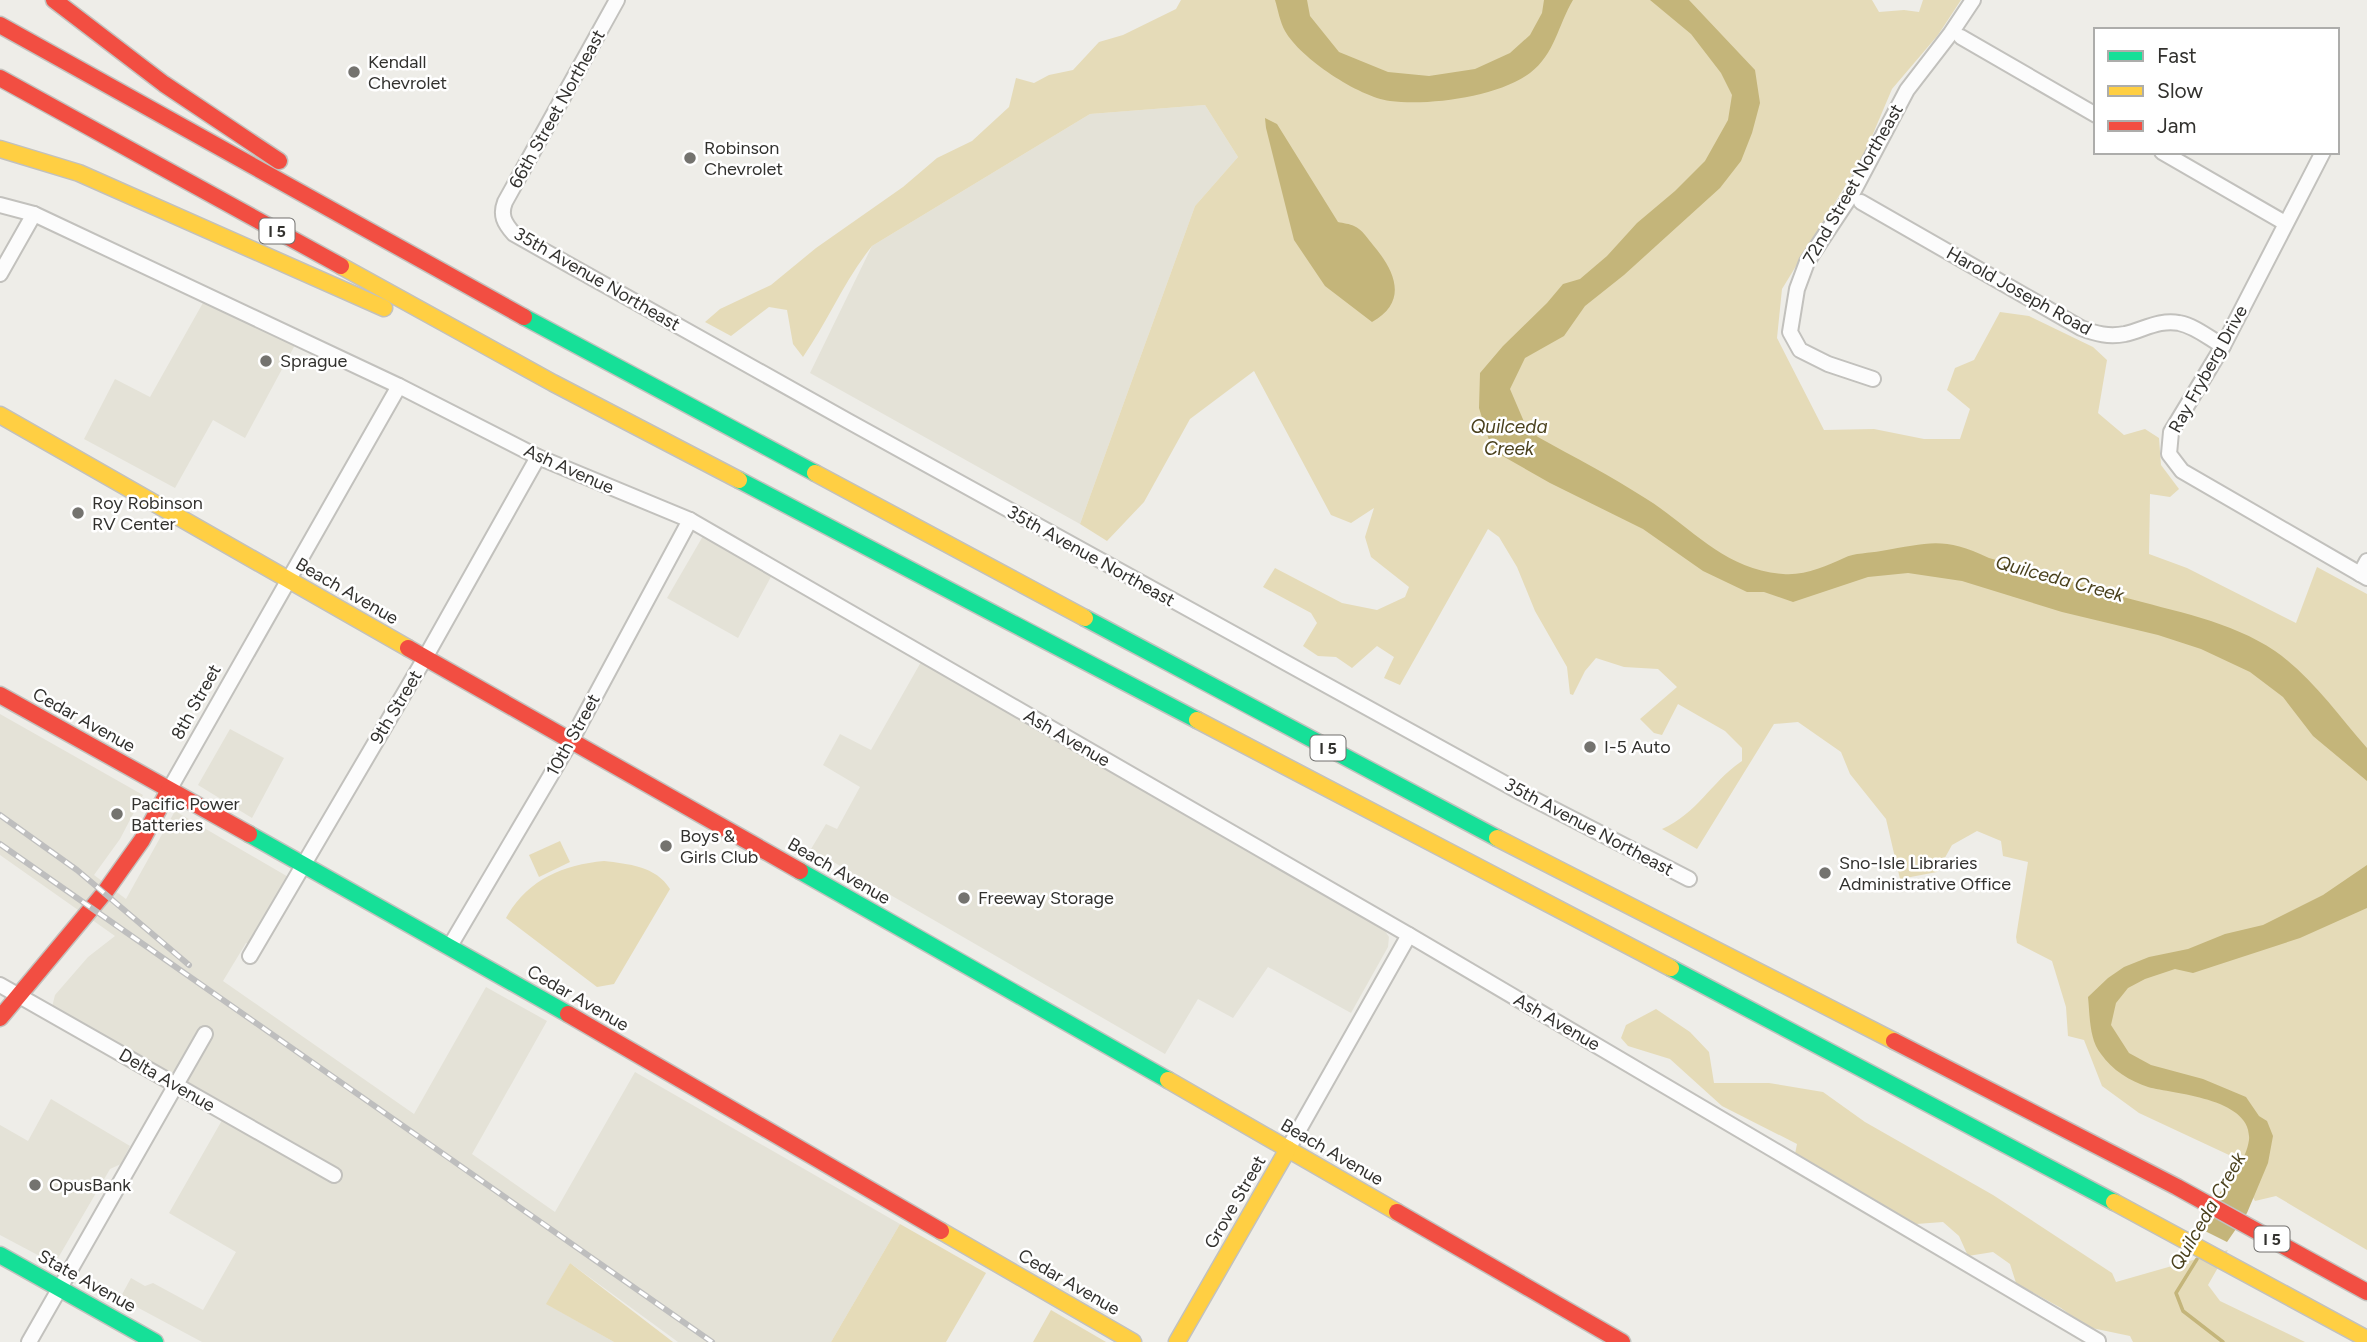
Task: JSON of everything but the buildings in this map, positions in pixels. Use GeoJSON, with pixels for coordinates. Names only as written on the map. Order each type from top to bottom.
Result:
{"type":"FeatureCollection","features":[{"type":"Feature","properties":{"kind":"main road"},"geometry":{"type":"LineString","coordinates":[[54,0],[96,35],[188,102],[486,297]]}},
{"type":"Feature","properties":{"kind":"main road","name":"I 5"},"geometry":{"type":"LineString","coordinates":[[0,25],[486,297],[1424,800],[2177,1187],[2367,1292]]}},
{"type":"Feature","properties":{"kind":"main road","name":"I 5"},"geometry":{"type":"LineString","coordinates":[[0,78],[553,383],[1954,1116],[2367,1339]]}},
{"type":"Feature","properties":{"kind":"main road"},"geometry":{"type":"LineString","coordinates":[[0,149],[79,173],[553,383]]}},
{"type":"Feature","properties":{"kind":"main road","name":"Beach Avenue"},"geometry":{"type":"LineString","coordinates":[[0,415],[1622,1342]]}},
{"type":"Feature","properties":{"kind":"main road","name":"Cedar Avenue"},"geometry":{"type":"LineString","coordinates":[[0,695],[450,946],[1133,1342]]}},
{"type":"Feature","properties":{"kind":"main road","name":"8th Street"},"geometry":{"type":"LineString","coordinates":[[0,1018],[105,892],[142,840],[169,790]]}},
{"type":"Feature","properties":{"kind":"main road","name":"Grove Street"},"geometry":{"type":"LineString","coordinates":[[1177,1342],[1288,1149]]}},
{"type":"Feature","properties":{"kind":"main road","name":"State Avenue"},"geometry":{"type":"LineString","coordinates":[[0,1255],[155,1342]]}},
{"type":"Feature","properties":{"kind":"street","name":"66th Street Northeast"},"geometry":{"type":"LineString","coordinates":[[503,219],[505,201],[617,0]]}},
{"type":"Feature","properties":{"kind":"street","name":"72nd Street Northeast"},"geometry":{"type":"LineString","coordinates":[[1874,379],[1828,364],[1800,350],[1790,332],[1797,289],[1807,262],[1852,194],[1906,90],[1973,0]]}},
{"type":"Feature","properties":{"kind":"street"},"geometry":{"type":"LineString","coordinates":[[1961,37],[2094,113]]}},
{"type":"Feature","properties":{"kind":"street"},"geometry":{"type":"LineString","coordinates":[[2165,154],[2286,223]]}},
{"type":"Feature","properties":{"kind":"street","name":"Ray Fryberg Drive"},"geometry":{"type":"LineString","coordinates":[[2322,154],[2223,346],[2171,432],[2169,454],[2182,471],[2365,571]]}},
{"type":"Feature","properties":{"kind":"street","name":"Harold Joseph Road"},"geometry":{"type":"LineString","coordinates":[[1861,202],[2081,328],[2097,334],[2112,335],[2125,334],[2162,322],[2177,322],[2223,346]]}},
{"type":"Feature","properties":{"kind":"street","name":"Ash Avenue"},"geometry":{"type":"LineString","coordinates":[[0,205],[34,214],[399,386],[538,457],[690,520],[1409,935],[2098,1342]]}},
{"type":"Feature","properties":{"kind":"street"},"geometry":{"type":"LineString","coordinates":[[0,274],[34,214]]}},
{"type":"Feature","properties":{"kind":"street","name":"35th Avenue Northeast"},"geometry":{"type":"LineString","coordinates":[[503,219],[514,234],[573,269],[1522,793],[1689,879]]}},
{"type":"Feature","properties":{"kind":"street","name":"8th Street"},"geometry":{"type":"LineString","coordinates":[[169,790],[399,386]]}},
{"type":"Feature","properties":{"kind":"street","name":"9th Street"},"geometry":{"type":"LineString","coordinates":[[250,956],[425,658],[538,457]]}},
{"type":"Feature","properties":{"kind":"street","name":"10th Street"},"geometry":{"type":"LineString","coordinates":[[450,946],[571,740],[690,520]]}},
{"type":"Feature","properties":{"kind":"street","name":"Grove Street"},"geometry":{"type":"LineString","coordinates":[[1288,1149],[1409,935]]}},
{"type":"Feature","properties":{"kind":"street","name":"Delta Avenue"},"geometry":{"type":"LineString","coordinates":[[0,985],[334,1175]]}},
{"type":"Feature","properties":{"kind":"street"},"geometry":{"type":"LineString","coordinates":[[29,1342],[205,1034]]}},
{"type":"Feature","properties":{"kind":"shaded area"},"geometry":{"type":"Polygon","coordinates":[[[1181,0],[1872,0],[1879,12],[1919,12],[1923,0],[1961,0],[1938,35],[1892,89],[1864,155],[1782,289],[1777,338],[1824,430],[1874,429],[1924,439],[1960,439],[1970,409],[1947,390],[1955,368],[1974,360],[2000,312],[2029,316],[2093,347],[2107,360],[2098,413],[2124,435],[2145,429],[2159,438],[2161,465],[2179,489],[2170,497],[2150,494],[2149,554],[2187,568],[2296,623],[2317,567],[2367,594],[2367,1250],[2276,1196],[2255,1201],[2229,1155],[2139,1113],[2102,1086],[2084,1040],[2068,1036],[2066,1007],[2052,961],[2017,943],[2028,862],[2003,856],[2001,841],[1977,831],[1952,845],[1937,872],[1900,879],[1886,819],[1850,774],[1841,752],[1798,722],[1774,724],[1697,849],[1662,829],[1685,815],[1721,778],[1742,761],[1742,748],[1725,731],[1678,704],[1662,735],[1654,733],[1640,719],[1677,687],[1658,669],[1624,667],[1596,658],[1585,671],[1573,695],[1570,694],[1567,667],[1535,611],[1517,567],[1499,537],[1488,529],[1400,685],[1384,678],[1394,657],[1377,646],[1352,668],[1336,657],[1318,656],[1303,646],[1317,623],[1311,613],[1263,587],[1275,568],[1342,603],[1377,610],[1405,597],[1409,587],[1371,557],[1365,537],[1374,508],[1351,523],[1331,515],[1254,371],[1190,419],[1144,502],[1107,541],[1080,524],[1195,206],[1238,157],[1205,105],[1090,114],[872,246],[803,357],[793,344],[787,310],[769,307],[731,336],[705,322],[720,309],[771,285],[816,248],[903,187],[937,158],[972,141],[1009,107],[1016,78],[1034,83],[1049,75],[1073,70],[1099,42],[1123,35],[1176,9],[1181,0]]]}},
{"type":"Feature","properties":{"kind":"shaded area"},"geometry":{"type":"Polygon","coordinates":[[[1205,105],[1238,157],[1195,206],[1080,524],[810,373],[872,246],[1090,114],[1205,105]]]}},
{"type":"Feature","properties":{"kind":"shaded area"},"geometry":{"type":"Polygon","coordinates":[[[204,301],[295,345],[245,438],[213,420],[175,488],[84,439],[115,379],[150,397],[204,301]]]}},
{"type":"Feature","properties":{"kind":"shaded area"},"geometry":{"type":"Polygon","coordinates":[[[703,536],[773,573],[738,638],[667,598],[703,536]]]}},
{"type":"Feature","properties":{"kind":"shaded area"},"geometry":{"type":"Polygon","coordinates":[[[921,662],[1383,928],[1389,937],[1388,947],[1351,1013],[1268,967],[1233,1018],[1198,999],[1165,1054],[811,849],[826,824],[837,829],[860,787],[823,765],[840,734],[871,750],[921,662]]]}},
{"type":"Feature","properties":{"kind":"shaded area"},"geometry":{"type":"Polygon","coordinates":[[[0,714],[143,795],[120,839],[94,875],[126,899],[175,811],[290,878],[252,946],[246,943],[223,981],[414,1114],[486,987],[547,1021],[472,1154],[555,1212],[635,1072],[900,1224],[831,1342],[678,1342],[570,1263],[547,1304],[614,1342],[202,1342],[120,1298],[131,1278],[145,1286],[153,1283],[203,1310],[236,1252],[169,1213],[229,1108],[52,1007],[55,995],[88,957],[115,936],[0,855],[0,714]]]}},
{"type":"Feature","properties":{"kind":"shaded area"},"geometry":{"type":"Polygon","coordinates":[[[230,729],[284,758],[252,818],[198,785],[230,729]]]}},
{"type":"Feature","properties":{"kind":"shaded area"},"geometry":{"type":"Polygon","coordinates":[[[560,841],[570,862],[539,877],[529,855],[560,841]]]}},
{"type":"Feature","properties":{"kind":"shaded area"},"geometry":{"type":"Polygon","coordinates":[[[604,861],[632,865],[649,871],[664,881],[670,889],[614,984],[597,987],[506,918],[524,894],[547,877],[574,866],[604,861]]]}},
{"type":"Feature","properties":{"kind":"shaded area"},"geometry":{"type":"Polygon","coordinates":[[[1656,1009],[1690,1032],[1709,1052],[1714,1083],[1769,1083],[1823,1092],[1865,1122],[1993,1195],[2112,1273],[2116,1282],[2228,1250],[2208,1285],[2220,1301],[2305,1342],[2133,1342],[2130,1336],[2087,1327],[2061,1308],[2016,1283],[2010,1264],[1993,1252],[1968,1256],[1959,1236],[1943,1222],[1916,1224],[1795,1154],[1797,1144],[1722,1106],[1670,1059],[1628,1046],[1621,1038],[1626,1025],[1656,1009]]]}},
{"type":"Feature","properties":{"kind":"shaded area"},"geometry":{"type":"Polygon","coordinates":[[[51,1099],[130,1146],[121,1164],[110,1169],[58,1258],[49,1261],[0,1235],[0,1125],[28,1141],[51,1099]]]}},
{"type":"Feature","properties":{"kind":"shaded area"},"geometry":{"type":"Polygon","coordinates":[[[900,1224],[986,1273],[946,1342],[831,1342],[900,1224]]]}},
{"type":"Feature","properties":{"kind":"shaded area"},"geometry":{"type":"Polygon","coordinates":[[[570,1263],[673,1342],[614,1342],[546,1304],[570,1263]]]}},
{"type":"Feature","properties":{"kind":"shaded area"},"geometry":{"type":"Polygon","coordinates":[[[1051,1310],[1106,1342],[1033,1342],[1051,1310]]]}},
{"type":"Feature","properties":{"kind":"water"},"geometry":{"type":"Polygon","coordinates":[[[1275,0],[1307,0],[1310,16],[1339,52],[1388,72],[1429,76],[1475,69],[1510,53],[1530,35],[1542,13],[1544,0],[1573,0],[1551,48],[1530,73],[1482,94],[1443,101],[1406,102],[1377,98],[1347,84],[1317,64],[1303,53],[1285,31],[1275,0]]]}},
{"type":"Feature","properties":{"kind":"water","name":"Quilceda Creek"},"geometry":{"type":"Polygon","coordinates":[[[1650,0],[1689,0],[1755,70],[1760,103],[1752,133],[1741,161],[1720,188],[1624,275],[1585,306],[1564,336],[1525,358],[1510,389],[1525,424],[1538,437],[1606,474],[1662,509],[1725,555],[1761,570],[1783,574],[1799,573],[1815,570],[1857,554],[1924,544],[1947,544],[2221,624],[2240,632],[2288,661],[2335,709],[2367,748],[2367,781],[2313,736],[2283,697],[2250,672],[2201,649],[2158,635],[2062,612],[1962,581],[1908,573],[1868,577],[1793,602],[1764,592],[1747,592],[1703,571],[1643,529],[1550,483],[1492,450],[1479,408],[1480,373],[1563,284],[1580,279],[1607,256],[1637,223],[1705,161],[1728,120],[1732,95],[1721,73],[1691,34],[1650,0]]]}},
{"type":"Feature","properties":{"kind":"water"},"geometry":{"type":"Polygon","coordinates":[[[1265,118],[1277,124],[1338,222],[1360,229],[1388,266],[1395,286],[1394,296],[1391,305],[1372,322],[1325,286],[1294,240],[1265,118]]]}},
{"type":"Feature","properties":{"kind":"water","name":"Quilceda Creek"},"geometry":{"type":"Polygon","coordinates":[[[2367,865],[2367,908],[2300,938],[2193,973],[2175,969],[2145,979],[2128,988],[2116,1003],[2111,1025],[2129,1053],[2151,1065],[2203,1079],[2246,1097],[2259,1116],[2267,1121],[2273,1136],[2268,1163],[2247,1213],[2227,1242],[2199,1228],[2245,1154],[2249,1140],[2247,1126],[2239,1115],[2210,1100],[2148,1087],[2116,1070],[2105,1060],[2094,1041],[2088,997],[2124,967],[2149,957],[2188,949],[2225,934],[2263,925],[2323,895],[2367,865]]]}},
{"type":"Feature","properties":{"kind":"waterway","name":"Quilceda Creek"},"geometry":{"type":"LineString","coordinates":[[2197,1259],[2176,1293],[2183,1311],[2223,1342]]}},
{"type":"Feature","properties":{"kind":"railway"},"geometry":{"type":"LineString","coordinates":[[0,815],[77,870],[189,965]]}},
{"type":"Feature","properties":{"kind":"railway"},"geometry":{"type":"LineString","coordinates":[[0,844],[712,1342]]}},
{"type":"Feature","properties":{"kind":"traffic: fast"},"geometry":{"type":"LineString","coordinates":[[524,317],[815,473]]}},
{"type":"Feature","properties":{"kind":"traffic: fast"},"geometry":{"type":"LineString","coordinates":[[739,480],[1197,720]]}},
{"type":"Feature","properties":{"kind":"traffic: fast"},"geometry":{"type":"LineString","coordinates":[[1085,618],[1497,838]]}},
{"type":"Feature","properties":{"kind":"traffic: fast"},"geometry":{"type":"LineString","coordinates":[[249,834],[568,1014]]}},
{"type":"Feature","properties":{"kind":"traffic: fast"},"geometry":{"type":"LineString","coordinates":[[800,871],[1168,1080]]}},
{"type":"Feature","properties":{"kind":"traffic: fast"},"geometry":{"type":"LineString","coordinates":[[1671,968],[2114,1202]]}},
{"type":"Feature","properties":{"kind":"traffic: fast"},"geometry":{"type":"LineString","coordinates":[[0,1255],[155,1342]]}},
{"type":"Feature","properties":{"kind":"traffic: slow"},"geometry":{"type":"LineString","coordinates":[[0,149],[79,173],[384,308]]}},
{"type":"Feature","properties":{"kind":"traffic: slow"},"geometry":{"type":"LineString","coordinates":[[341,266],[553,383],[739,480]]}},
{"type":"Feature","properties":{"kind":"traffic: slow"},"geometry":{"type":"LineString","coordinates":[[0,415],[408,648]]}},
{"type":"Feature","properties":{"kind":"traffic: slow"},"geometry":{"type":"LineString","coordinates":[[815,473],[1085,618]]}},
{"type":"Feature","properties":{"kind":"traffic: slow"},"geometry":{"type":"LineString","coordinates":[[1197,720],[1671,968]]}},
{"type":"Feature","properties":{"kind":"traffic: slow"},"geometry":{"type":"LineString","coordinates":[[1497,838],[1894,1041]]}},
{"type":"Feature","properties":{"kind":"traffic: slow"},"geometry":{"type":"LineString","coordinates":[[1168,1080],[1397,1212]]}},
{"type":"Feature","properties":{"kind":"traffic: slow"},"geometry":{"type":"LineString","coordinates":[[1177,1342],[1288,1149]]}},
{"type":"Feature","properties":{"kind":"traffic: slow"},"geometry":{"type":"LineString","coordinates":[[2114,1202],[2367,1339]]}},
{"type":"Feature","properties":{"kind":"traffic: slow"},"geometry":{"type":"LineString","coordinates":[[941,1231],[1133,1342]]}},
{"type":"Feature","properties":{"kind":"traffic: jam"},"geometry":{"type":"LineString","coordinates":[[54,0],[164,84],[279,161]]}},
{"type":"Feature","properties":{"kind":"traffic: jam"},"geometry":{"type":"LineString","coordinates":[[0,25],[524,317]]}},
{"type":"Feature","properties":{"kind":"traffic: jam"},"geometry":{"type":"LineString","coordinates":[[0,78],[341,266]]}},
{"type":"Feature","properties":{"kind":"traffic: jam"},"geometry":{"type":"LineString","coordinates":[[408,648],[800,871]]}},
{"type":"Feature","properties":{"kind":"traffic: jam"},"geometry":{"type":"LineString","coordinates":[[0,695],[249,834]]}},
{"type":"Feature","properties":{"kind":"traffic: jam"},"geometry":{"type":"LineString","coordinates":[[0,1018],[105,892],[142,840],[169,790]]}},
{"type":"Feature","properties":{"kind":"traffic: jam"},"geometry":{"type":"LineString","coordinates":[[568,1014],[941,1231]]}},
{"type":"Feature","properties":{"kind":"traffic: jam"},"geometry":{"type":"LineString","coordinates":[[1894,1041],[2177,1187],[2367,1292]]}},
{"type":"Feature","properties":{"kind":"traffic: jam"},"geometry":{"type":"LineString","coordinates":[[1397,1212],[1622,1342]]}},
{"type":"Feature","properties":{"kind":"place","name":"Kendall Chevrolet"},"geometry":{"type":"Point","coordinates":[354,72]}},
{"type":"Feature","properties":{"kind":"place","name":"Robinson Chevrolet"},"geometry":{"type":"Point","coordinates":[690,158]}},
{"type":"Feature","properties":{"kind":"place","name":"Sprague"},"geometry":{"type":"Point","coordinates":[266,361]}},
{"type":"Feature","properties":{"kind":"place","name":"Roy Robinson RV Center"},"geometry":{"type":"Point","coordinates":[78,513]}},
{"type":"Feature","properties":{"kind":"place","name":"I-5 Auto"},"geometry":{"type":"Point","coordinates":[1590,747]}},
{"type":"Feature","properties":{"kind":"place","name":"Pacific Power Batteries"},"geometry":{"type":"Point","coordinates":[117,814]}},
{"type":"Feature","properties":{"kind":"place","name":"Boys & Girls Club"},"geometry":{"type":"Point","coordinates":[666,846]}},
{"type":"Feature","properties":{"kind":"place","name":"Sno-Isle Libraries Administrative Office"},"geometry":{"type":"Point","coordinates":[1825,873]}},
{"type":"Feature","properties":{"kind":"place","name":"Freeway Storage"},"geometry":{"type":"Point","coordinates":[964,898]}},
{"type":"Feature","properties":{"kind":"place","name":"OpusBank"},"geometry":{"type":"Point","coordinates":[35,1185]}}]}
